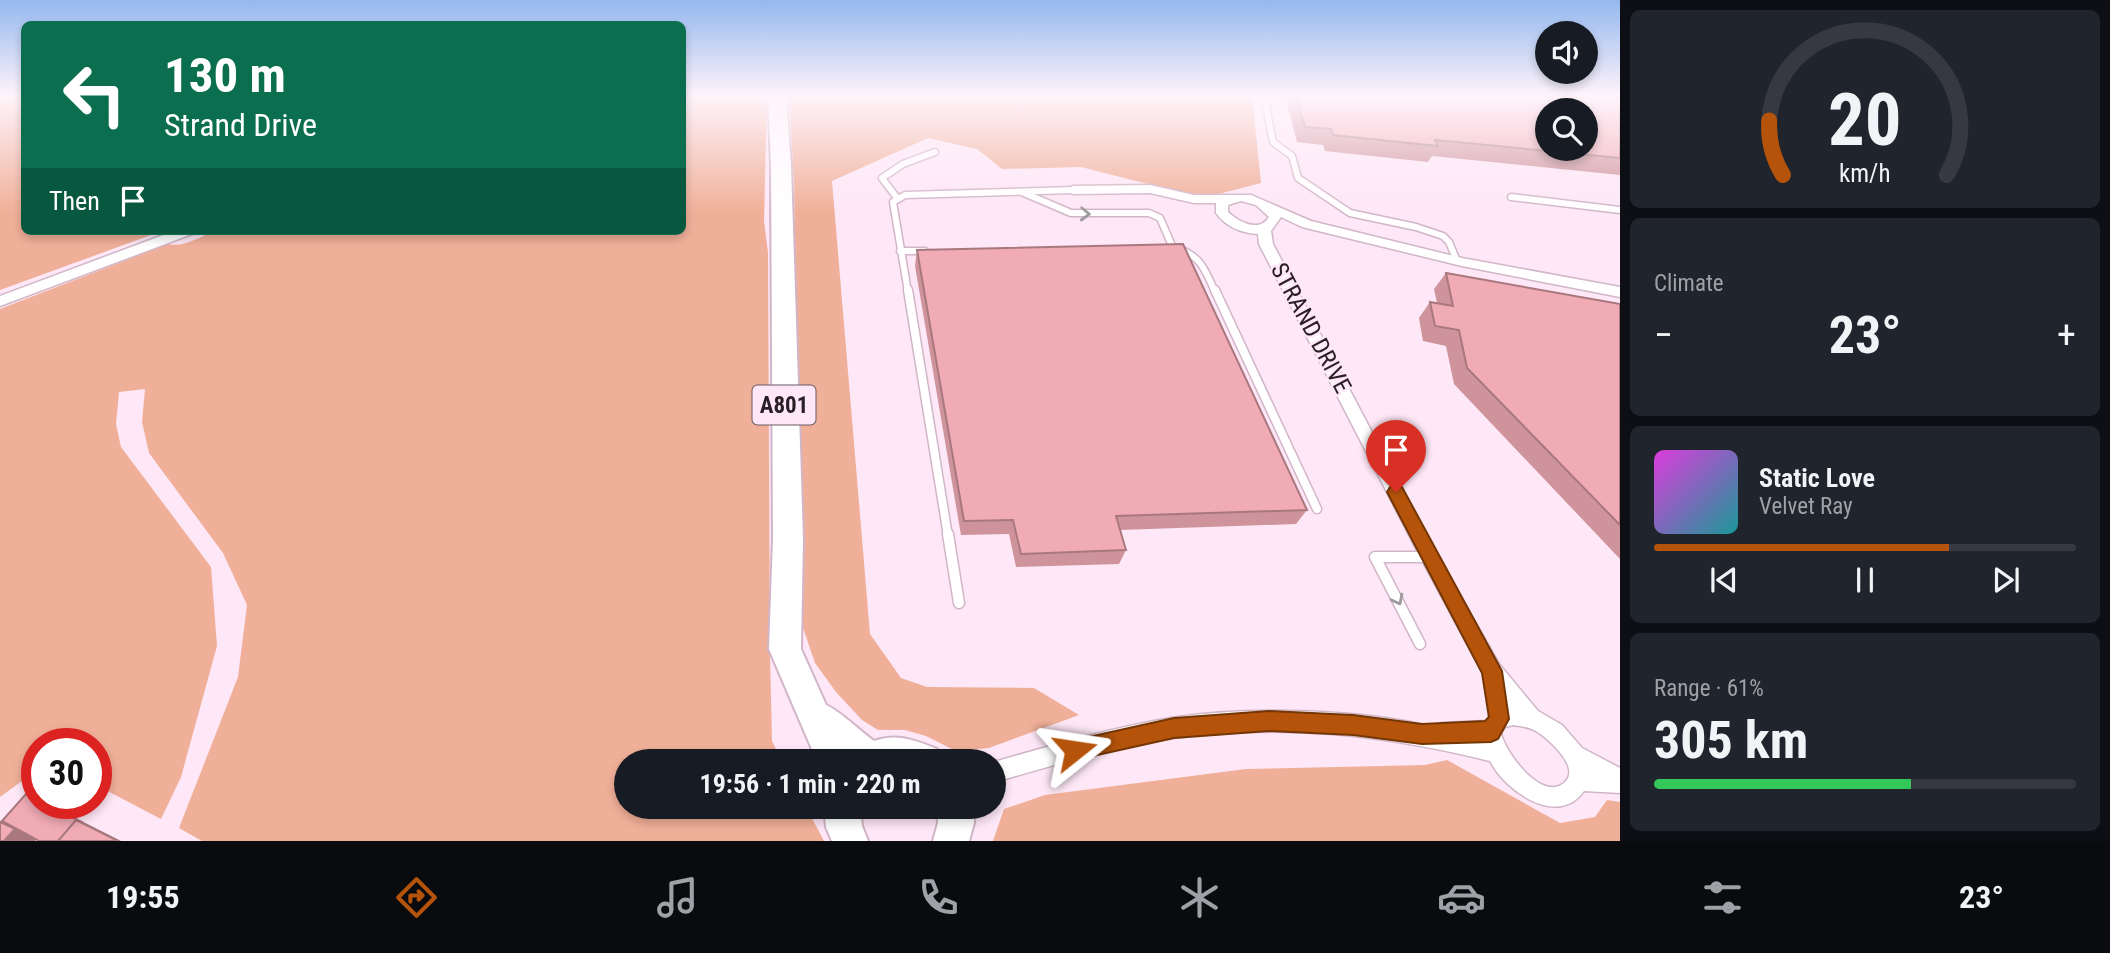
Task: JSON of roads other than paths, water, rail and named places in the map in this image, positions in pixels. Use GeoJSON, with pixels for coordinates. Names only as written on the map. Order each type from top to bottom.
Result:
{"type":"FeatureCollection","features":[{"type":"Feature","properties":{"kind":"main road","name":"A801"},"geometry":{"type":"LineString","coordinates":[[779,135],[788,539],[785,649],[829,749]]}},
{"type":"Feature","properties":{"kind":"main road","name":"A801"},"geometry":{"type":"LineString","coordinates":[[811,709],[855,749]]}},
{"type":"Feature","properties":{"kind":"main road"},"geometry":{"type":"LineString","coordinates":[[843,819],[850,841]]}},
{"type":"Feature","properties":{"kind":"main road"},"geometry":{"type":"LineString","coordinates":[[951,841],[956,819]]}},
{"type":"Feature","properties":{"kind":"street"},"geometry":{"type":"LineString","coordinates":[[1073,190],[1150,190],[1194,198],[1240,197],[1263,203],[1307,224],[1457,261],[1620,292]]}},
{"type":"Feature","properties":{"kind":"street","name":"STRAND DRIVE"},"geometry":{"type":"LineString","coordinates":[[1194,198],[1242,227],[1267,233],[1429,557],[1492,671],[1531,718]]}},
{"type":"Feature","properties":{"kind":"street"},"geometry":{"type":"LineString","coordinates":[[1226,219],[1220,208],[1227,199]]}},
{"type":"Feature","properties":{"kind":"street"},"geometry":{"type":"LineString","coordinates":[[1263,203],[1275,217],[1267,233]]}},
{"type":"Feature","properties":{"kind":"street"},"geometry":{"type":"LineString","coordinates":[[1267,233],[1307,224]]}},
{"type":"Feature","properties":{"kind":"street"},"geometry":{"type":"LineString","coordinates":[[0,301],[176,235]]}},
{"type":"Feature","properties":{"kind":"street","name":"STRAND DRIVE"},"geometry":{"type":"LineString","coordinates":[[1492,671],[1494,734]]}},
{"type":"Feature","properties":{"kind":"street"},"geometry":{"type":"LineString","coordinates":[[1006,770],[1099,743],[1174,728],[1269,721],[1353,725],[1422,734],[1494,734],[1513,715],[1531,718],[1556,733],[1575,756],[1579,768],[1578,780],[1573,790],[1562,795],[1547,794],[1515,779],[1494,734]]}},
{"type":"Feature","properties":{"kind":"street"},"geometry":{"type":"LineString","coordinates":[[1575,756],[1620,781]]}},
{"type":"Feature","properties":{"kind":"street"},"geometry":{"type":"LineString","coordinates":[[1578,780],[1620,781]]}},
{"type":"Feature","properties":{"kind":"lane"},"geometry":{"type":"LineString","coordinates":[[1272,135],[1273,142],[1284,147],[1297,161],[1298,178],[1340,207],[1355,215],[1416,227],[1443,236],[1449,242],[1457,261]]}},
{"type":"Feature","properties":{"kind":"lane"},"geometry":{"type":"LineString","coordinates":[[897,198],[882,178],[903,163],[935,152]]}},
{"type":"Feature","properties":{"kind":"lane"},"geometry":{"type":"LineString","coordinates":[[959,603],[893,202],[905,195],[1073,190]]}},
{"type":"Feature","properties":{"kind":"lane"},"geometry":{"type":"LineString","coordinates":[[1021,191],[1071,213],[1149,213],[1160,218],[1173,248]]}},
{"type":"Feature","properties":{"kind":"lane"},"geometry":{"type":"LineString","coordinates":[[1511,197],[1620,210]]}},
{"type":"Feature","properties":{"kind":"lane"},"geometry":{"type":"LineString","coordinates":[[1160,248],[1191,253],[1202,263],[1317,509]]}},
{"type":"Feature","properties":{"kind":"lane"},"geometry":{"type":"LineString","coordinates":[[900,251],[941,250]]}},
{"type":"Feature","properties":{"kind":"lane"},"geometry":{"type":"LineString","coordinates":[[1420,644],[1375,557],[1429,557]]}}]}
